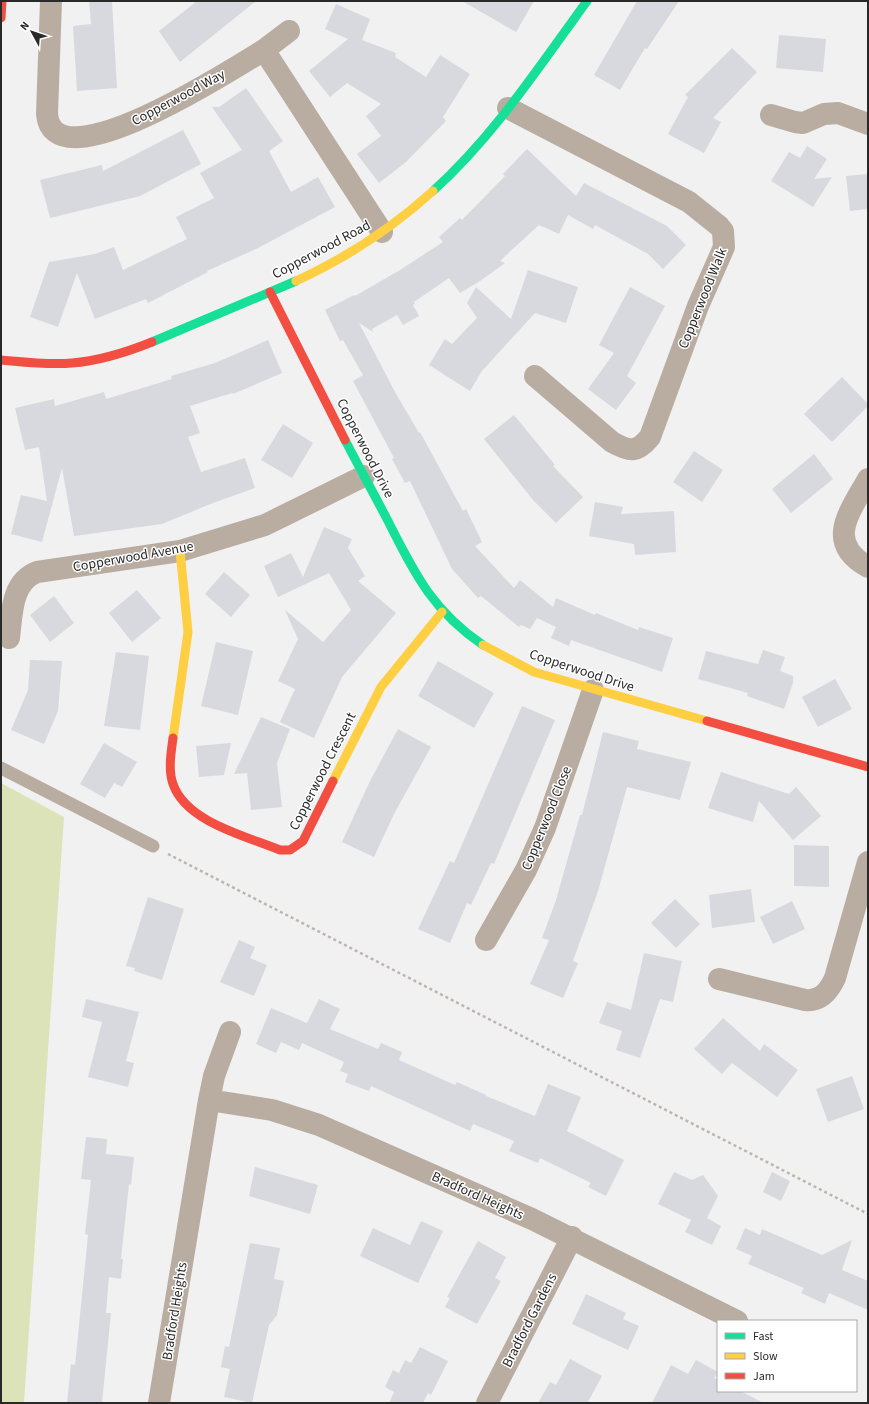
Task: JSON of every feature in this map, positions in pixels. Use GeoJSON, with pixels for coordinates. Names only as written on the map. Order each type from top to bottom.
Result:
{"type":"FeatureCollection","features":[{"type":"Feature","properties":{"kind":"street"},"geometry":{"type":"LineString","coordinates":[[1,18],[2,1]]}},
{"type":"Feature","properties":{"kind":"street","name":"Copperwood Way"},"geometry":{"type":"LineString","coordinates":[[51,1],[47,117],[54,130],[68,136],[101,134],[151,115],[264,50],[289,31]]}},
{"type":"Feature","properties":{"kind":"street","name":"Copperwood Road"},"geometry":{"type":"LineString","coordinates":[[1,360],[60,364],[110,356],[142,346],[270,292],[344,256],[382,232],[428,195],[456,168],[508,108],[587,1]]}},
{"type":"Feature","properties":{"kind":"street"},"geometry":{"type":"LineString","coordinates":[[264,50],[382,232]]}},
{"type":"Feature","properties":{"kind":"street","name":"Copperwood Walk"},"geometry":{"type":"LineString","coordinates":[[508,108],[689,202],[719,226],[723,231],[725,239],[724,247],[698,306],[650,437],[643,446],[635,450],[624,449],[612,442],[535,376]]}},
{"type":"Feature","properties":{"kind":"street"},"geometry":{"type":"LineString","coordinates":[[771,116],[803,123],[824,114],[838,113],[868,124]]}},
{"type":"Feature","properties":{"kind":"street","name":"Copperwood Drive"},"geometry":{"type":"LineString","coordinates":[[270,292],[422,586],[442,612],[466,633],[515,663],[534,672],[868,767]]}},
{"type":"Feature","properties":{"kind":"street","name":"Copperwood Avenue"},"geometry":{"type":"LineString","coordinates":[[9,638],[16,596],[22,583],[31,574],[180,551],[265,525],[364,476]]}},
{"type":"Feature","properties":{"kind":"street"},"geometry":{"type":"LineString","coordinates":[[868,479],[848,517],[843,537],[846,548],[853,557],[868,567]]}},
{"type":"Feature","properties":{"kind":"street","name":"Copperwood Crescent"},"geometry":{"type":"LineString","coordinates":[[180,551],[188,632],[170,760],[173,784],[184,804],[193,812],[206,820],[280,850],[290,850],[303,841],[381,687],[442,612]]}},
{"type":"Feature","properties":{"kind":"street","name":"Copperwood Close"},"geometry":{"type":"LineString","coordinates":[[486,940],[526,870],[545,828],[593,690]]}},
{"type":"Feature","properties":{"kind":"street"},"geometry":{"type":"LineString","coordinates":[[719,979],[805,1000],[817,999],[826,993],[835,978],[868,862]]}},
{"type":"Feature","properties":{"kind":"street","name":"Bradford Heights"},"geometry":{"type":"LineString","coordinates":[[159,1403],[209,1100],[214,1076],[230,1032]]}},
{"type":"Feature","properties":{"kind":"street","name":"Bradford Heights"},"geometry":{"type":"LineString","coordinates":[[209,1100],[272,1110],[304,1119],[572,1238],[735,1320]]}},
{"type":"Feature","properties":{"kind":"street","name":"Bradford Gardens"},"geometry":{"type":"LineString","coordinates":[[487,1403],[572,1238]]}},
{"type":"Feature","properties":{"kind":"lane"},"geometry":{"type":"LineString","coordinates":[[1,768],[153,846]]}},
{"type":"Feature","properties":{"kind":"path"},"geometry":{"type":"LineString","coordinates":[[153,846],[868,1214]]}},
{"type":"Feature","properties":{"kind":"green space"},"geometry":{"type":"Polygon","coordinates":[[[1,783],[64,817],[24,1403],[1,1403],[1,783]]]}},
{"type":"Feature","properties":{"kind":"building"},"geometry":{"type":"Polygon","coordinates":[[[89,1],[112,1],[117,88],[77,91],[73,26],[91,24],[89,1]]]}},
{"type":"Feature","properties":{"kind":"building"},"geometry":{"type":"Polygon","coordinates":[[[197,1],[256,1],[180,62],[159,31],[197,1]]]}},
{"type":"Feature","properties":{"kind":"building"},"geometry":{"type":"Polygon","coordinates":[[[462,1],[534,1],[516,32],[462,1]]]}},
{"type":"Feature","properties":{"kind":"building"},"geometry":{"type":"Polygon","coordinates":[[[637,1],[679,1],[647,49],[645,48],[620,90],[594,75],[637,1]]]}},
{"type":"Feature","properties":{"kind":"building"},"geometry":{"type":"Polygon","coordinates":[[[336,4],[370,19],[362,40],[396,53],[395,57],[426,77],[440,55],[470,74],[443,117],[446,121],[406,162],[379,183],[357,154],[381,136],[366,116],[381,104],[347,83],[330,97],[309,71],[348,39],[325,29],[336,4]]]}},
{"type":"Feature","properties":{"kind":"building"},"geometry":{"type":"Polygon","coordinates":[[[779,35],[826,39],[823,72],[776,68],[779,35]]]}},
{"type":"Feature","properties":{"kind":"building"},"geometry":{"type":"Polygon","coordinates":[[[732,48],[757,72],[713,118],[721,122],[704,153],[668,134],[688,97],[685,95],[732,48]]]}},
{"type":"Feature","properties":{"kind":"building"},"geometry":{"type":"Polygon","coordinates":[[[246,88],[283,141],[269,151],[291,192],[318,177],[335,207],[258,248],[207,271],[208,272],[148,303],[146,299],[95,319],[77,273],[58,327],[30,317],[49,262],[95,254],[114,247],[123,270],[187,239],[176,217],[214,198],[200,173],[242,150],[212,107],[219,107],[246,88]]]}},
{"type":"Feature","properties":{"kind":"building"},"geometry":{"type":"Polygon","coordinates":[[[183,130],[201,164],[140,196],[50,218],[40,180],[102,165],[103,171],[183,130]]]}},
{"type":"Feature","properties":{"kind":"building"},"geometry":{"type":"Polygon","coordinates":[[[807,146],[827,159],[814,179],[832,177],[813,207],[771,181],[789,152],[800,158],[807,146]]]}},
{"type":"Feature","properties":{"kind":"building"},"geometry":{"type":"Polygon","coordinates":[[[527,149],[576,196],[584,183],[667,226],[686,245],[663,269],[648,254],[595,225],[593,229],[568,215],[559,234],[539,225],[500,261],[505,263],[460,293],[449,278],[414,302],[415,304],[413,305],[419,316],[403,325],[397,315],[372,329],[373,332],[359,323],[395,392],[419,433],[420,432],[463,511],[466,509],[482,542],[475,546],[514,588],[520,580],[553,607],[556,598],[595,615],[596,613],[638,630],[639,627],[673,638],[662,672],[571,640],[569,646],[551,638],[556,627],[537,618],[530,629],[521,625],[519,627],[481,596],[478,598],[452,569],[410,481],[405,483],[392,459],[394,458],[353,381],[363,375],[343,340],[340,341],[325,310],[354,295],[355,296],[400,270],[443,242],[439,237],[460,218],[462,220],[505,176],[503,174],[527,149]]]}},
{"type":"Feature","properties":{"kind":"building"},"geometry":{"type":"Polygon","coordinates":[[[868,174],[868,209],[850,211],[846,176],[868,174]]]}},
{"type":"Feature","properties":{"kind":"building"},"geometry":{"type":"Polygon","coordinates":[[[528,270],[578,287],[566,323],[535,313],[482,371],[470,391],[429,365],[445,339],[452,344],[477,318],[467,303],[476,287],[511,319],[528,270]]]}},
{"type":"Feature","properties":{"kind":"building"},"geometry":{"type":"Polygon","coordinates":[[[630,287],[665,306],[627,376],[636,383],[616,410],[588,389],[614,353],[599,345],[630,287]]]}},
{"type":"Feature","properties":{"kind":"building"},"geometry":{"type":"Polygon","coordinates":[[[268,340],[282,373],[233,394],[232,393],[190,406],[200,433],[188,437],[201,472],[245,458],[255,488],[162,524],[74,536],[62,468],[42,542],[11,534],[21,495],[47,501],[39,447],[25,450],[15,408],[54,399],[55,406],[104,392],[106,399],[172,379],[171,376],[215,363],[268,340]]]}},
{"type":"Feature","properties":{"kind":"building"},"geometry":{"type":"Polygon","coordinates":[[[842,377],[868,404],[868,406],[832,442],[804,414],[842,377]]]}},
{"type":"Feature","properties":{"kind":"building"},"geometry":{"type":"Polygon","coordinates":[[[514,415],[555,465],[553,466],[583,497],[556,523],[533,500],[484,439],[514,415]]]}},
{"type":"Feature","properties":{"kind":"building"},"geometry":{"type":"Polygon","coordinates":[[[283,424],[313,443],[292,478],[261,460],[283,424]]]}},
{"type":"Feature","properties":{"kind":"building"},"geometry":{"type":"Polygon","coordinates":[[[694,451],[723,470],[702,502],[673,482],[694,451]]]}},
{"type":"Feature","properties":{"kind":"building"},"geometry":{"type":"Polygon","coordinates":[[[814,454],[833,479],[791,513],[772,489],[814,454]]]}},
{"type":"Feature","properties":{"kind":"building"},"geometry":{"type":"Polygon","coordinates":[[[595,502],[623,507],[621,514],[674,511],[676,552],[635,555],[634,544],[589,536],[595,502]]]}},
{"type":"Feature","properties":{"kind":"building"},"geometry":{"type":"Polygon","coordinates":[[[324,527],[352,539],[348,548],[365,576],[358,581],[396,613],[342,677],[314,738],[280,722],[295,689],[278,681],[298,639],[285,610],[323,642],[351,610],[329,573],[278,597],[264,566],[291,553],[303,577],[324,527]]]}},
{"type":"Feature","properties":{"kind":"building"},"geometry":{"type":"Polygon","coordinates":[[[224,572],[250,595],[231,617],[205,594],[224,572]]]}},
{"type":"Feature","properties":{"kind":"building"},"geometry":{"type":"Polygon","coordinates":[[[137,590],[161,618],[132,642],[109,613],[137,590]]]}},
{"type":"Feature","properties":{"kind":"building"},"geometry":{"type":"Polygon","coordinates":[[[54,596],[74,623],[50,642],[30,615],[54,596]]]}},
{"type":"Feature","properties":{"kind":"building"},"geometry":{"type":"Polygon","coordinates":[[[216,642],[253,651],[238,715],[201,706],[216,642]]]}},
{"type":"Feature","properties":{"kind":"building"},"geometry":{"type":"Polygon","coordinates":[[[763,650],[785,657],[780,671],[793,676],[793,683],[784,709],[747,696],[748,693],[698,679],[706,651],[758,664],[763,650]]]}},
{"type":"Feature","properties":{"kind":"building"},"geometry":{"type":"Polygon","coordinates":[[[116,652],[149,656],[140,730],[104,726],[116,652]]]}},
{"type":"Feature","properties":{"kind":"building"},"geometry":{"type":"Polygon","coordinates":[[[30,660],[62,661],[58,711],[44,744],[11,730],[28,690],[30,660]]]}},
{"type":"Feature","properties":{"kind":"building"},"geometry":{"type":"Polygon","coordinates":[[[438,661],[494,693],[474,728],[418,696],[438,661]]]}},
{"type":"Feature","properties":{"kind":"building"},"geometry":{"type":"Polygon","coordinates":[[[835,679],[852,709],[818,727],[802,697],[835,679]]]}},
{"type":"Feature","properties":{"kind":"building"},"geometry":{"type":"Polygon","coordinates":[[[522,706],[555,720],[494,864],[491,863],[471,905],[467,903],[450,943],[418,929],[450,861],[454,863],[522,706]]]}},
{"type":"Feature","properties":{"kind":"building"},"geometry":{"type":"Polygon","coordinates":[[[261,717],[290,729],[277,763],[282,807],[251,810],[247,773],[234,774],[261,717]]]}},
{"type":"Feature","properties":{"kind":"building"},"geometry":{"type":"Polygon","coordinates":[[[398,729],[431,747],[394,814],[374,857],[342,842],[370,781],[398,729]]]}},
{"type":"Feature","properties":{"kind":"building"},"geometry":{"type":"Polygon","coordinates":[[[603,732],[639,741],[637,749],[691,762],[680,800],[627,787],[598,891],[573,961],[578,963],[563,998],[530,984],[549,940],[542,938],[556,900],[580,815],[582,815],[603,732]]]}},
{"type":"Feature","properties":{"kind":"building"},"geometry":{"type":"Polygon","coordinates":[[[104,743],[137,762],[122,787],[114,783],[105,798],[80,784],[104,743]]]}},
{"type":"Feature","properties":{"kind":"building"},"geometry":{"type":"Polygon","coordinates":[[[231,743],[224,775],[199,777],[196,746],[231,743]]]}},
{"type":"Feature","properties":{"kind":"building"},"geometry":{"type":"Polygon","coordinates":[[[721,772],[789,794],[796,787],[821,816],[793,840],[759,801],[753,822],[708,808],[721,772]]]}},
{"type":"Feature","properties":{"kind":"building"},"geometry":{"type":"Polygon","coordinates":[[[794,845],[829,846],[829,887],[794,886],[794,845]]]}},
{"type":"Feature","properties":{"kind":"building"},"geometry":{"type":"Polygon","coordinates":[[[751,889],[755,922],[712,928],[709,895],[751,889]]]}},
{"type":"Feature","properties":{"kind":"building"},"geometry":{"type":"Polygon","coordinates":[[[148,897],[184,909],[162,980],[134,971],[135,968],[126,966],[148,897]]]}},
{"type":"Feature","properties":{"kind":"building"},"geometry":{"type":"Polygon","coordinates":[[[675,899],[700,924],[676,948],[651,923],[675,899]]]}},
{"type":"Feature","properties":{"kind":"building"},"geometry":{"type":"Polygon","coordinates":[[[792,901],[805,929],[773,944],[760,917],[792,901]]]}},
{"type":"Feature","properties":{"kind":"building"},"geometry":{"type":"Polygon","coordinates":[[[239,940],[255,947],[250,958],[267,965],[254,996],[220,982],[239,940]]]}},
{"type":"Feature","properties":{"kind":"building"},"geometry":{"type":"Polygon","coordinates":[[[644,953],[682,961],[673,1002],[660,999],[640,1058],[616,1050],[622,1031],[599,1023],[607,1002],[631,1010],[644,953]]]}},
{"type":"Feature","properties":{"kind":"building"},"geometry":{"type":"Polygon","coordinates":[[[86,999],[139,1012],[126,1061],[134,1063],[128,1087],[88,1077],[102,1022],[82,1017],[86,999]]]}},
{"type":"Feature","properties":{"kind":"building"},"geometry":{"type":"Polygon","coordinates":[[[319,999],[340,1009],[330,1029],[378,1049],[381,1043],[402,1052],[399,1060],[455,1085],[457,1082],[486,1096],[535,1116],[548,1084],[581,1097],[567,1131],[624,1160],[606,1196],[588,1187],[591,1183],[540,1158],[538,1163],[509,1151],[514,1141],[473,1124],[470,1131],[371,1086],[369,1091],[345,1082],[348,1074],[340,1071],[344,1062],[302,1043],[299,1050],[281,1042],[276,1053],[256,1044],[271,1008],[307,1023],[319,999]]]}},
{"type":"Feature","properties":{"kind":"building"},"geometry":{"type":"Polygon","coordinates":[[[723,1018],[760,1051],[764,1044],[798,1070],[777,1097],[732,1063],[722,1074],[694,1049],[723,1018]]]}},
{"type":"Feature","properties":{"kind":"building"},"geometry":{"type":"Polygon","coordinates":[[[852,1076],[864,1109],[828,1122],[816,1089],[852,1076]]]}},
{"type":"Feature","properties":{"kind":"building"},"geometry":{"type":"Polygon","coordinates":[[[86,1137],[107,1139],[106,1154],[134,1157],[131,1185],[129,1184],[121,1259],[123,1259],[121,1279],[109,1277],[106,1313],[111,1313],[102,1403],[67,1403],[71,1364],[75,1365],[88,1235],[85,1234],[91,1180],[81,1179],[86,1137]]]}},
{"type":"Feature","properties":{"kind":"building"},"geometry":{"type":"Polygon","coordinates":[[[255,1167],[318,1185],[310,1214],[249,1196],[255,1167]]]}},
{"type":"Feature","properties":{"kind":"building"},"geometry":{"type":"Polygon","coordinates":[[[674,1172],[692,1180],[703,1175],[718,1196],[707,1218],[721,1226],[712,1245],[685,1232],[691,1220],[658,1204],[674,1172]]]}},
{"type":"Feature","properties":{"kind":"building"},"geometry":{"type":"Polygon","coordinates":[[[772,1172],[790,1181],[781,1201],[763,1192],[772,1172]]]}},
{"type":"Feature","properties":{"kind":"building"},"geometry":{"type":"Polygon","coordinates":[[[421,1221],[443,1231],[418,1283],[360,1256],[373,1228],[410,1245],[421,1221]]]}},
{"type":"Feature","properties":{"kind":"building"},"geometry":{"type":"Polygon","coordinates":[[[745,1228],[760,1235],[762,1229],[822,1255],[852,1240],[842,1270],[868,1281],[868,1310],[829,1293],[825,1304],[801,1293],[804,1288],[748,1264],[752,1256],[736,1249],[745,1228]]]}},
{"type":"Feature","properties":{"kind":"building"},"geometry":{"type":"Polygon","coordinates":[[[478,1241],[506,1257],[495,1278],[501,1281],[477,1324],[445,1307],[450,1298],[447,1297],[478,1241]]]}},
{"type":"Feature","properties":{"kind":"building"},"geometry":{"type":"Polygon","coordinates":[[[250,1243],[280,1248],[274,1279],[284,1281],[277,1315],[269,1325],[252,1403],[224,1397],[230,1369],[221,1367],[225,1346],[229,1347],[250,1243]]]}},
{"type":"Feature","properties":{"kind":"building"},"geometry":{"type":"Polygon","coordinates":[[[586,1294],[626,1313],[623,1319],[639,1326],[628,1350],[572,1324],[586,1294]]]}},
{"type":"Feature","properties":{"kind":"building"},"geometry":{"type":"Polygon","coordinates":[[[420,1347],[448,1361],[431,1395],[428,1393],[423,1403],[389,1403],[394,1392],[385,1387],[393,1370],[399,1373],[405,1360],[411,1363],[420,1347]]]}},
{"type":"Feature","properties":{"kind":"building"},"geometry":{"type":"Polygon","coordinates":[[[570,1359],[602,1376],[588,1402],[589,1403],[538,1403],[550,1382],[556,1385],[570,1359]]]}},
{"type":"Feature","properties":{"kind":"building"},"geometry":{"type":"Polygon","coordinates":[[[696,1360],[717,1371],[714,1378],[717,1380],[717,1392],[742,1392],[764,1403],[652,1403],[671,1365],[688,1374],[696,1360]]]}},
{"type":"Feature","properties":{"kind":"traffic: fast"},"geometry":{"type":"LineString","coordinates":[[433,191],[476,148],[495,125],[533,76],[587,1]]}},
{"type":"Feature","properties":{"kind":"traffic: fast"},"geometry":{"type":"LineString","coordinates":[[152,342],[296,281]]}},
{"type":"Feature","properties":{"kind":"traffic: fast"},"geometry":{"type":"LineString","coordinates":[[345,440],[407,558],[426,590],[450,618],[465,632],[483,645]]}},
{"type":"Feature","properties":{"kind":"traffic: slow"},"geometry":{"type":"LineString","coordinates":[[296,281],[333,263],[368,242],[401,218],[433,191]]}},
{"type":"Feature","properties":{"kind":"traffic: slow"},"geometry":{"type":"LineString","coordinates":[[173,738],[188,632],[180,551]]}},
{"type":"Feature","properties":{"kind":"traffic: slow"},"geometry":{"type":"LineString","coordinates":[[333,781],[381,687],[442,612]]}},
{"type":"Feature","properties":{"kind":"traffic: slow"},"geometry":{"type":"LineString","coordinates":[[483,645],[534,672],[707,721]]}},
{"type":"Feature","properties":{"kind":"traffic: jam"},"geometry":{"type":"LineString","coordinates":[[1,18],[2,1]]}},
{"type":"Feature","properties":{"kind":"traffic: jam"},"geometry":{"type":"LineString","coordinates":[[270,292],[345,440]]}},
{"type":"Feature","properties":{"kind":"traffic: jam"},"geometry":{"type":"LineString","coordinates":[[1,360],[63,364],[82,362],[113,356],[152,342]]}},
{"type":"Feature","properties":{"kind":"traffic: jam"},"geometry":{"type":"LineString","coordinates":[[707,721],[868,767]]}},
{"type":"Feature","properties":{"kind":"traffic: jam"},"geometry":{"type":"LineString","coordinates":[[173,738],[170,761],[171,779],[180,797],[190,808],[219,826],[280,850],[290,850],[303,841],[333,781]]}}]}
